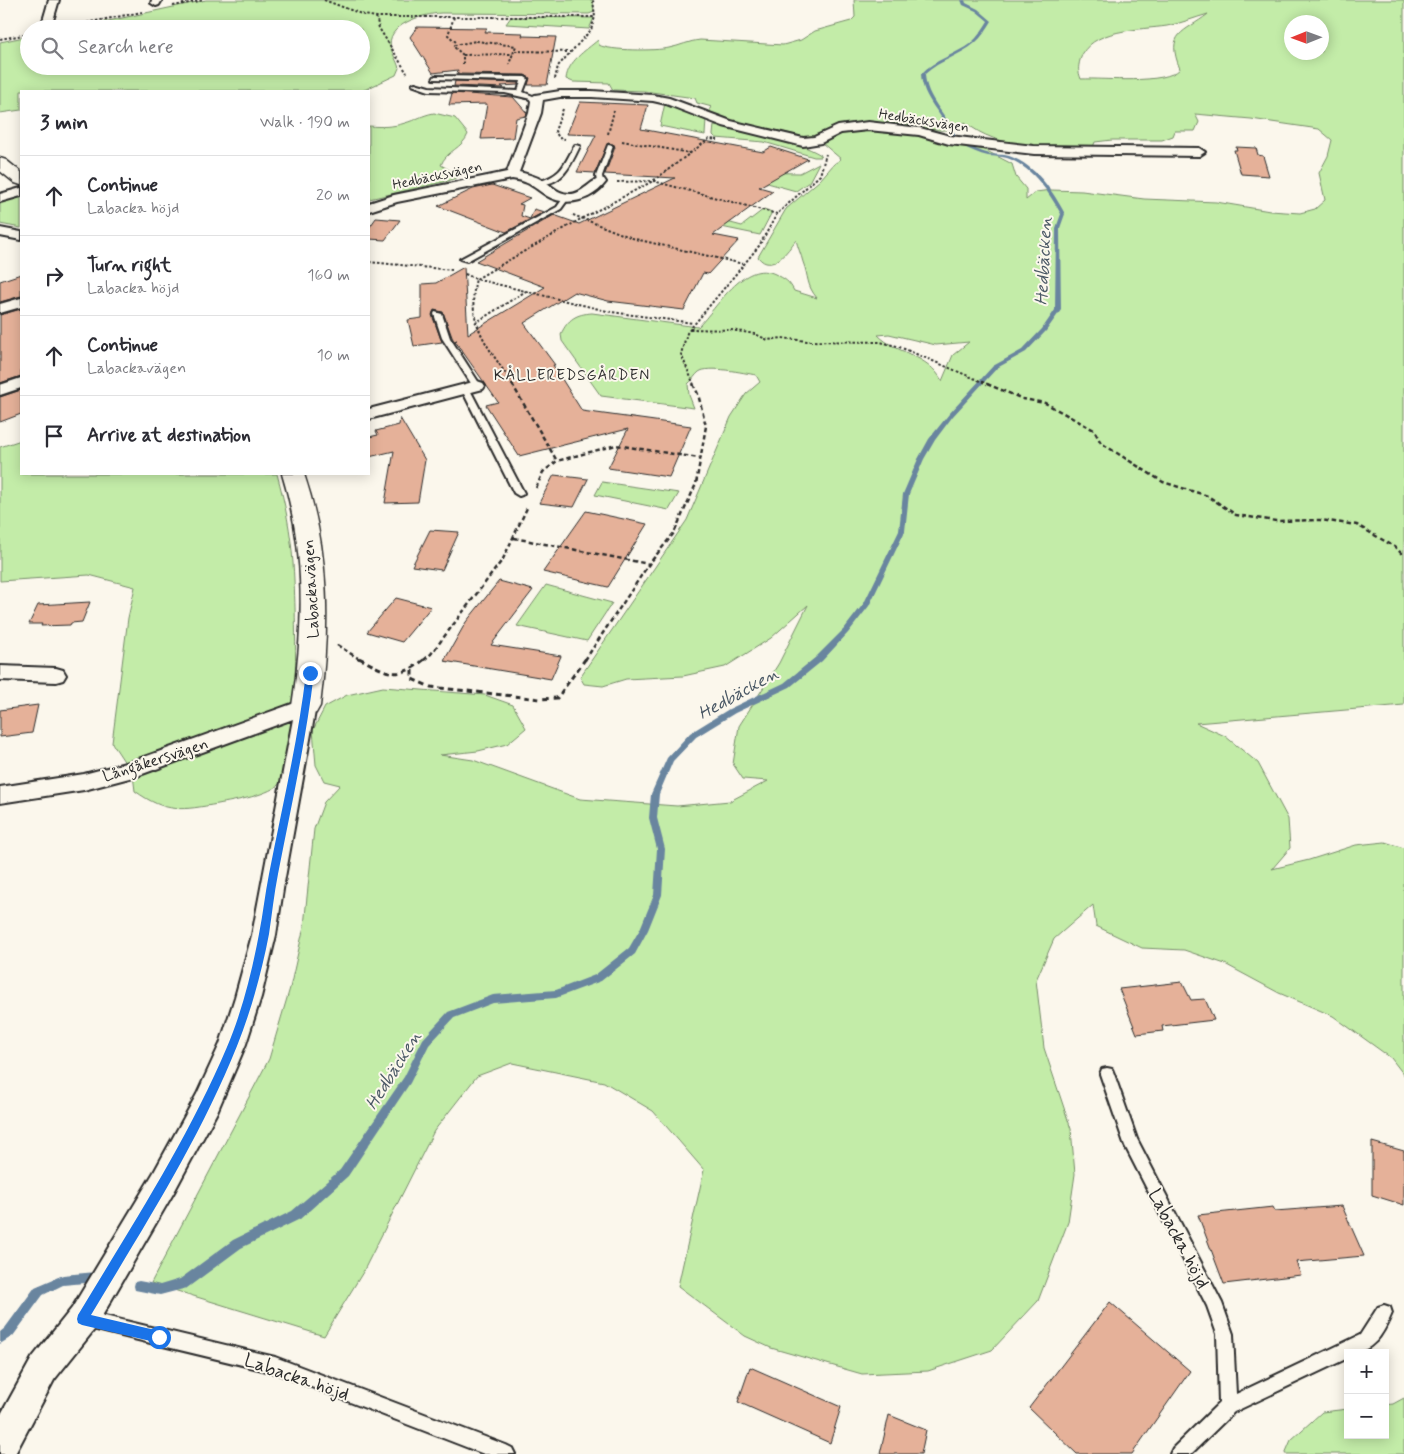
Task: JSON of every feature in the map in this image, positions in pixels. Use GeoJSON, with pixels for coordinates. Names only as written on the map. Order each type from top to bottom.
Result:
{"type":"FeatureCollection","features":[{"type":"Feature","properties":{"kind":"street"},"geometry":{"type":"LineString","coordinates":[[48,20],[54,0]]}},
{"type":"Feature","properties":{"kind":"street"},"geometry":{"type":"LineString","coordinates":[[512,175],[535,113],[537,100],[535,98],[552,95],[616,94],[653,98],[678,105],[727,124],[795,141],[811,142]]}},
{"type":"Feature","properties":{"kind":"street","name":"Hedbäcksvägen"},"geometry":{"type":"LineString","coordinates":[[811,142],[838,130],[868,126],[890,128],[949,140],[1034,150],[1199,152]]}},
{"type":"Feature","properties":{"kind":"street"},"geometry":{"type":"LineString","coordinates":[[0,163],[20,179]]}},
{"type":"Feature","properties":{"kind":"street","name":"Hedbäcksvägen"},"geometry":{"type":"LineString","coordinates":[[370,207],[394,198],[512,175],[540,183],[552,194],[566,198]]}},
{"type":"Feature","properties":{"kind":"street"},"geometry":{"type":"LineString","coordinates":[[566,198],[588,194],[600,182]]}},
{"type":"Feature","properties":{"kind":"street"},"geometry":{"type":"LineString","coordinates":[[0,198],[20,192]]}},
{"type":"Feature","properties":{"kind":"street"},"geometry":{"type":"LineString","coordinates":[[0,232],[20,236]]}},
{"type":"Feature","properties":{"kind":"street"},"geometry":{"type":"LineString","coordinates":[[0,308],[20,302]]}},
{"type":"Feature","properties":{"kind":"street"},"geometry":{"type":"LineString","coordinates":[[0,390],[20,383]]}},
{"type":"Feature","properties":{"kind":"street"},"geometry":{"type":"LineString","coordinates":[[370,414],[471,387]]}},
{"type":"Feature","properties":{"kind":"street","name":"Labackavägen"},"geometry":{"type":"LineString","coordinates":[[293,475],[306,532],[311,578],[314,641],[306,706]]}},
{"type":"Feature","properties":{"kind":"street"},"geometry":{"type":"LineString","coordinates":[[0,673],[56,675]]}},
{"type":"Feature","properties":{"kind":"street"},"geometry":{"type":"LineString","coordinates":[[0,1449],[43,1368],[82,1319],[174,1165],[207,1103],[233,1044],[248,998],[264,935],[272,883],[306,706]]}},
{"type":"Feature","properties":{"kind":"street","name":"Långåkersvägen"},"geometry":{"type":"LineString","coordinates":[[0,795],[84,782],[136,768],[306,706]]}},
{"type":"Feature","properties":{"kind":"lane"},"geometry":{"type":"LineString","coordinates":[[435,78],[524,79],[520,93]]}},
{"type":"Feature","properties":{"kind":"lane"},"geometry":{"type":"LineString","coordinates":[[414,85],[429,89],[520,93],[535,98]]}},
{"type":"Feature","properties":{"kind":"lane"},"geometry":{"type":"LineString","coordinates":[[600,182],[599,176],[608,143]]}},
{"type":"Feature","properties":{"kind":"lane"},"geometry":{"type":"LineString","coordinates":[[540,183],[556,179],[562,175],[576,146]]}},
{"type":"Feature","properties":{"kind":"lane"},"geometry":{"type":"LineString","coordinates":[[464,259],[559,208],[566,198]]}},
{"type":"Feature","properties":{"kind":"lane"},"geometry":{"type":"LineString","coordinates":[[438,314],[446,338],[471,387],[519,493]]}},
{"type":"Feature","properties":{"kind":"lane","name":"Labacka höjd"},"geometry":{"type":"LineString","coordinates":[[1107,1074],[1130,1141],[1214,1303],[1225,1334],[1228,1406]]}},
{"type":"Feature","properties":{"kind":"lane"},"geometry":{"type":"LineString","coordinates":[[1179,1454],[1228,1406],[1366,1341],[1384,1313]]}},
{"type":"Feature","properties":{"kind":"lane","name":"Labacka höjd"},"geometry":{"type":"LineString","coordinates":[[82,1319],[275,1365],[506,1454]]}},
{"type":"Feature","properties":{"kind":"path"},"geometry":{"type":"LineString","coordinates":[[167,7],[204,0]]}},
{"type":"Feature","properties":{"kind":"path"},"geometry":{"type":"LineString","coordinates":[[324,0],[364,15],[376,17],[595,17]]}},
{"type":"Feature","properties":{"kind":"path"},"geometry":{"type":"LineString","coordinates":[[552,95],[558,66],[588,36],[595,17],[593,0]]}},
{"type":"Feature","properties":{"kind":"path"},"geometry":{"type":"LineString","coordinates":[[92,20],[154,4]]}},
{"type":"Feature","properties":{"kind":"path"},"geometry":{"type":"LineString","coordinates":[[376,17],[379,28],[414,85]]}},
{"type":"Feature","properties":{"kind":"path"},"geometry":{"type":"LineString","coordinates":[[454,17],[448,35],[457,43]]}},
{"type":"Feature","properties":{"kind":"path"},"geometry":{"type":"LineString","coordinates":[[0,39],[20,36]]}},
{"type":"Feature","properties":{"kind":"path"},"geometry":{"type":"LineString","coordinates":[[457,43],[470,41],[516,46],[502,78]]}},
{"type":"Feature","properties":{"kind":"path"},"geometry":{"type":"LineString","coordinates":[[457,43],[454,47],[463,55],[464,60],[458,78]]}},
{"type":"Feature","properties":{"kind":"path"},"geometry":{"type":"LineString","coordinates":[[515,50],[570,52]]}},
{"type":"Feature","properties":{"kind":"path"},"geometry":{"type":"LineString","coordinates":[[463,55],[513,54]]}},
{"type":"Feature","properties":{"kind":"path"},"geometry":{"type":"LineString","coordinates":[[568,94],[555,131],[559,138],[577,140],[576,146]]}},
{"type":"Feature","properties":{"kind":"path"},"geometry":{"type":"LineString","coordinates":[[616,94],[608,143],[634,142],[690,154]]}},
{"type":"Feature","properties":{"kind":"path"},"geometry":{"type":"LineString","coordinates":[[476,279],[581,219],[653,181],[709,139]]}},
{"type":"Feature","properties":{"kind":"path"},"geometry":{"type":"LineString","coordinates":[[412,670],[412,679],[431,686],[540,699],[557,698],[571,682],[649,564],[674,533],[696,484],[706,426],[698,394],[685,367],[682,354],[690,328],[759,246],[777,214],[812,184],[824,168],[823,161],[827,156],[825,150],[811,142]]}},
{"type":"Feature","properties":{"kind":"path"},"geometry":{"type":"LineString","coordinates":[[600,182],[653,181],[777,214]]}},
{"type":"Feature","properties":{"kind":"path"},"geometry":{"type":"LineString","coordinates":[[581,219],[620,235],[743,264]]}},
{"type":"Feature","properties":{"kind":"path"},"geometry":{"type":"LineString","coordinates":[[452,270],[464,259]]}},
{"type":"Feature","properties":{"kind":"path"},"geometry":{"type":"LineString","coordinates":[[370,262],[452,270],[476,279],[611,312],[693,324]]}},
{"type":"Feature","properties":{"kind":"path"},"geometry":{"type":"LineString","coordinates":[[476,279],[472,304],[475,323],[537,423],[557,461]]}},
{"type":"Feature","properties":{"kind":"path"},"geometry":{"type":"LineString","coordinates":[[475,323],[526,291]]}},
{"type":"Feature","properties":{"kind":"path"},"geometry":{"type":"LineString","coordinates":[[690,328],[732,330],[755,334],[768,340],[782,338],[807,341],[880,342],[897,346],[932,360],[952,371],[1023,399],[1045,403],[1094,430],[1101,443],[1162,482],[1208,496],[1236,515],[1276,521],[1320,520],[1357,525],[1395,547],[1404,556]]}},
{"type":"Feature","properties":{"kind":"path"},"geometry":{"type":"LineString","coordinates":[[314,641],[330,640],[358,658],[382,670],[397,674],[412,670],[431,654],[503,559],[543,472],[557,461],[616,445],[699,458]]}},
{"type":"Feature","properties":{"kind":"path"},"geometry":{"type":"LineString","coordinates":[[519,493],[523,499],[531,500]]}},
{"type":"Feature","properties":{"kind":"path"},"geometry":{"type":"LineString","coordinates":[[514,538],[649,564]]}},
{"type":"Feature","properties":{"kind":"green space"},"geometry":{"type":"Polygon","coordinates":[[[206,0],[593,0],[594,12],[589,14],[441,13],[416,18],[399,27],[393,33],[390,40],[391,49],[399,68],[396,75],[364,90],[20,90],[20,110],[0,113],[0,42],[20,38],[20,75],[370,75],[370,20],[113,20],[206,0]]]}},
{"type":"Feature","properties":{"kind":"green space"},"geometry":{"type":"Polygon","coordinates":[[[854,0],[1404,0],[1404,705],[1196,723],[1225,736],[1258,763],[1288,819],[1290,848],[1272,869],[1309,860],[1356,845],[1385,842],[1404,848],[1404,1075],[1391,1058],[1333,1016],[1279,993],[1225,964],[1184,950],[1142,948],[1096,926],[1093,905],[1054,939],[1036,980],[1044,1048],[1071,1129],[1075,1174],[1068,1222],[1038,1301],[992,1350],[928,1371],[862,1374],[771,1348],[745,1336],[678,1286],[704,1170],[653,1111],[604,1082],[512,1063],[477,1076],[434,1131],[363,1272],[324,1336],[151,1283],[269,1059],[290,988],[304,926],[314,829],[324,802],[340,785],[324,781],[316,765],[313,730],[325,707],[347,695],[383,687],[485,695],[513,705],[526,728],[507,744],[478,751],[440,755],[473,760],[580,799],[677,806],[730,801],[768,781],[743,779],[733,764],[739,726],[779,663],[808,605],[771,638],[725,667],[683,676],[626,679],[603,686],[584,684],[580,677],[687,520],[731,417],[746,394],[760,382],[756,375],[727,370],[704,370],[699,372],[688,384],[689,395],[694,408],[601,396],[562,341],[561,334],[573,318],[592,313],[698,327],[742,279],[753,273],[764,271],[784,279],[794,291],[817,298],[809,285],[796,240],[784,255],[774,262],[763,262],[758,257],[786,209],[841,159],[822,143],[801,136],[734,121],[710,112],[712,107],[697,103],[695,98],[644,91],[613,90],[609,83],[573,82],[566,79],[567,73],[574,62],[598,40],[599,45],[604,47],[633,50],[663,49],[700,40],[783,45],[801,40],[815,31],[851,21],[855,17],[854,0]],[[1208,14],[1167,26],[1117,32],[1105,36],[1085,50],[1080,60],[1079,74],[1081,79],[1134,80],[1172,74],[1180,69],[1175,47],[1179,35],[1208,14]],[[1195,114],[1199,122],[1195,131],[1175,131],[1173,136],[1162,140],[1095,142],[1093,147],[1043,147],[1009,143],[978,131],[965,122],[958,127],[940,130],[890,124],[898,130],[985,150],[1012,164],[1016,177],[1026,189],[1026,200],[1036,192],[1051,190],[1082,191],[1144,199],[1216,202],[1270,211],[1300,213],[1315,209],[1325,200],[1319,173],[1328,156],[1332,140],[1319,129],[1251,119],[1195,114]],[[889,334],[878,335],[894,347],[929,365],[942,381],[953,355],[969,342],[936,345],[889,334]]]}},
{"type":"Feature","properties":{"kind":"green space"},"geometry":{"type":"Polygon","coordinates":[[[511,17],[594,18],[589,29],[506,24],[511,17]]]}},
{"type":"Feature","properties":{"kind":"green space"},"geometry":{"type":"Polygon","coordinates":[[[665,103],[706,119],[705,135],[660,126],[665,103]]]}},
{"type":"Feature","properties":{"kind":"green space"},"geometry":{"type":"Polygon","coordinates":[[[434,113],[455,118],[468,134],[466,139],[443,160],[441,165],[456,174],[456,178],[370,199],[370,126],[396,125],[434,113]]]}},
{"type":"Feature","properties":{"kind":"green space"},"geometry":{"type":"Polygon","coordinates":[[[714,125],[755,132],[784,140],[798,144],[821,155],[820,157],[814,157],[764,142],[716,138],[713,135],[714,125]]]}},
{"type":"Feature","properties":{"kind":"green space"},"geometry":{"type":"Polygon","coordinates":[[[819,163],[809,182],[796,191],[728,172],[800,173],[819,163]]]}},
{"type":"Feature","properties":{"kind":"green space"},"geometry":{"type":"Polygon","coordinates":[[[20,196],[20,228],[0,224],[0,199],[20,196]]]}},
{"type":"Feature","properties":{"kind":"green space"},"geometry":{"type":"Polygon","coordinates":[[[678,209],[742,226],[764,209],[772,212],[760,235],[668,216],[678,209]]]}},
{"type":"Feature","properties":{"kind":"green space"},"geometry":{"type":"Polygon","coordinates":[[[20,440],[20,475],[277,475],[283,496],[292,552],[296,642],[291,741],[287,766],[281,782],[276,787],[261,794],[242,799],[184,809],[156,804],[135,791],[133,775],[112,743],[128,618],[135,587],[89,575],[0,581],[0,447],[20,440]]]}},
{"type":"Feature","properties":{"kind":"green space"},"geometry":{"type":"Polygon","coordinates":[[[602,482],[679,493],[669,510],[595,495],[602,482]]]}},
{"type":"Feature","properties":{"kind":"green space"},"geometry":{"type":"Polygon","coordinates":[[[546,585],[612,603],[587,641],[517,626],[546,585]]]}},
{"type":"Feature","properties":{"kind":"green space"},"geometry":{"type":"Polygon","coordinates":[[[1404,1398],[1404,1454],[1285,1454],[1291,1440],[1322,1412],[1344,1409],[1344,1439],[1389,1439],[1389,1404],[1404,1398]]]}},
{"type":"Feature","properties":{"kind":"building"},"geometry":{"type":"Polygon","coordinates":[[[417,27],[487,28],[485,32],[523,33],[522,36],[556,37],[547,85],[528,85],[530,78],[525,75],[457,74],[458,70],[433,73],[410,37],[417,27]]]}},
{"type":"Feature","properties":{"kind":"building"},"geometry":{"type":"Polygon","coordinates":[[[455,81],[518,83],[518,85],[501,86],[504,88],[454,86],[455,81]]]}},
{"type":"Feature","properties":{"kind":"building"},"geometry":{"type":"Polygon","coordinates":[[[452,93],[513,97],[527,113],[526,116],[516,118],[513,138],[481,139],[487,104],[449,105],[452,93]]]}},
{"type":"Feature","properties":{"kind":"building"},"geometry":{"type":"Polygon","coordinates":[[[580,102],[648,105],[641,129],[763,152],[771,147],[808,159],[759,187],[773,191],[713,235],[739,240],[708,274],[703,273],[684,310],[608,301],[574,292],[524,323],[555,365],[553,365],[582,411],[691,426],[669,477],[608,468],[628,429],[519,456],[486,405],[498,402],[455,341],[457,340],[454,341],[443,312],[434,310],[432,315],[442,342],[414,346],[408,320],[422,318],[422,284],[436,283],[464,267],[468,334],[545,287],[476,261],[554,215],[579,224],[675,178],[605,174],[615,147],[613,144],[608,143],[595,173],[577,172],[596,135],[567,134],[580,102]]]}},
{"type":"Feature","properties":{"kind":"building"},"geometry":{"type":"Polygon","coordinates":[[[1236,147],[1256,148],[1258,155],[1263,156],[1269,176],[1241,174],[1234,150],[1237,150],[1236,147]]]}},
{"type":"Feature","properties":{"kind":"building"},"geometry":{"type":"Polygon","coordinates":[[[492,185],[530,198],[519,204],[523,205],[521,216],[530,219],[534,209],[544,212],[506,232],[438,206],[473,189],[492,185]]]}},
{"type":"Feature","properties":{"kind":"building"},"geometry":{"type":"Polygon","coordinates":[[[376,218],[400,220],[385,240],[370,239],[370,227],[376,218]]]}},
{"type":"Feature","properties":{"kind":"building"},"geometry":{"type":"Polygon","coordinates":[[[20,274],[20,296],[0,302],[0,281],[20,274]]]}},
{"type":"Feature","properties":{"kind":"building"},"geometry":{"type":"Polygon","coordinates":[[[20,309],[20,376],[0,383],[0,315],[20,309]]]}},
{"type":"Feature","properties":{"kind":"building"},"geometry":{"type":"Polygon","coordinates":[[[20,390],[20,414],[0,422],[0,397],[20,390]]]}},
{"type":"Feature","properties":{"kind":"building"},"geometry":{"type":"Polygon","coordinates":[[[400,418],[425,460],[418,502],[385,503],[394,451],[370,457],[370,437],[378,435],[376,431],[399,425],[400,418]]]}},
{"type":"Feature","properties":{"kind":"building"},"geometry":{"type":"Polygon","coordinates":[[[554,475],[588,479],[574,507],[539,503],[554,475]]]}},
{"type":"Feature","properties":{"kind":"building"},"geometry":{"type":"Polygon","coordinates":[[[586,511],[647,524],[608,587],[543,572],[586,511]]]}},
{"type":"Feature","properties":{"kind":"building"},"geometry":{"type":"Polygon","coordinates":[[[430,530],[459,532],[442,570],[412,566],[430,530]]]}},
{"type":"Feature","properties":{"kind":"building"},"geometry":{"type":"Polygon","coordinates":[[[499,581],[533,590],[491,645],[561,656],[551,679],[444,661],[466,622],[499,581]]]}},
{"type":"Feature","properties":{"kind":"building"},"geometry":{"type":"Polygon","coordinates":[[[396,598],[431,607],[402,642],[367,632],[396,598]]]}},
{"type":"Feature","properties":{"kind":"building"},"geometry":{"type":"Polygon","coordinates":[[[90,602],[82,622],[71,623],[70,625],[41,626],[42,624],[29,624],[38,605],[90,602]]]}},
{"type":"Feature","properties":{"kind":"building"},"geometry":{"type":"Polygon","coordinates":[[[38,705],[32,733],[0,737],[0,710],[38,705]]]}},
{"type":"Feature","properties":{"kind":"building"},"geometry":{"type":"Polygon","coordinates":[[[1182,982],[1191,1000],[1205,999],[1214,1020],[1162,1026],[1163,1031],[1137,1034],[1119,989],[1182,982]]]}},
{"type":"Feature","properties":{"kind":"building"},"geometry":{"type":"Polygon","coordinates":[[[1372,1142],[1404,1151],[1404,1205],[1372,1195],[1372,1142]]]}},
{"type":"Feature","properties":{"kind":"building"},"geometry":{"type":"Polygon","coordinates":[[[1342,1206],[1364,1256],[1296,1262],[1301,1275],[1224,1284],[1198,1215],[1273,1207],[1275,1211],[1342,1206]]]}},
{"type":"Feature","properties":{"kind":"building"},"geometry":{"type":"Polygon","coordinates":[[[1110,1302],[1190,1371],[1132,1454],[1077,1454],[1029,1408],[1110,1302]]]}},
{"type":"Feature","properties":{"kind":"building"},"geometry":{"type":"Polygon","coordinates":[[[750,1367],[841,1407],[830,1443],[738,1402],[750,1367]]]}},
{"type":"Feature","properties":{"kind":"building"},"geometry":{"type":"Polygon","coordinates":[[[889,1415],[926,1430],[921,1454],[880,1454],[889,1415]]]}},
{"type":"Feature","properties":{"kind":"waterway","name":"Hedbäcken"},"geometry":{"type":"LineString","coordinates":[[954,136],[951,128],[926,91],[923,74],[934,65],[973,43],[990,21],[977,10],[964,4],[963,0]]}},
{"type":"Feature","properties":{"kind":"waterway","name":"Hedbäcken"},"geometry":{"type":"LineString","coordinates":[[139,1286],[160,1290],[183,1284],[237,1244],[296,1215],[344,1173],[407,1080],[426,1042],[451,1015],[493,999],[556,994],[598,978],[632,951],[644,930],[658,895],[661,849],[653,818],[655,794],[670,760],[693,735],[732,711],[787,685],[819,659],[846,631],[867,604],[902,531],[906,494],[932,439],[951,415],[995,367],[1024,351],[1044,330],[1058,310],[1058,228],[1063,214],[1059,206],[1041,181],[1017,161],[1006,156],[976,151],[964,145]]}},
{"type":"Feature","properties":{"kind":"waterway","name":"Hedbäcken"},"geometry":{"type":"LineString","coordinates":[[0,1339],[9,1332],[39,1291],[63,1280],[96,1277]]}},
{"type":"Feature","properties":{"kind":"district","name":"KÅLLEREDSGÅRDEN"},"geometry":{"type":"Point","coordinates":[572,375]}},
{"type":"Feature","properties":{"kind":"route"},"geometry":{"type":"LineString","coordinates":[[159,1337],[82,1319],[164,1182],[207,1103],[233,1044],[248,998],[264,935],[272,883],[306,706],[310,673]]}}]}
